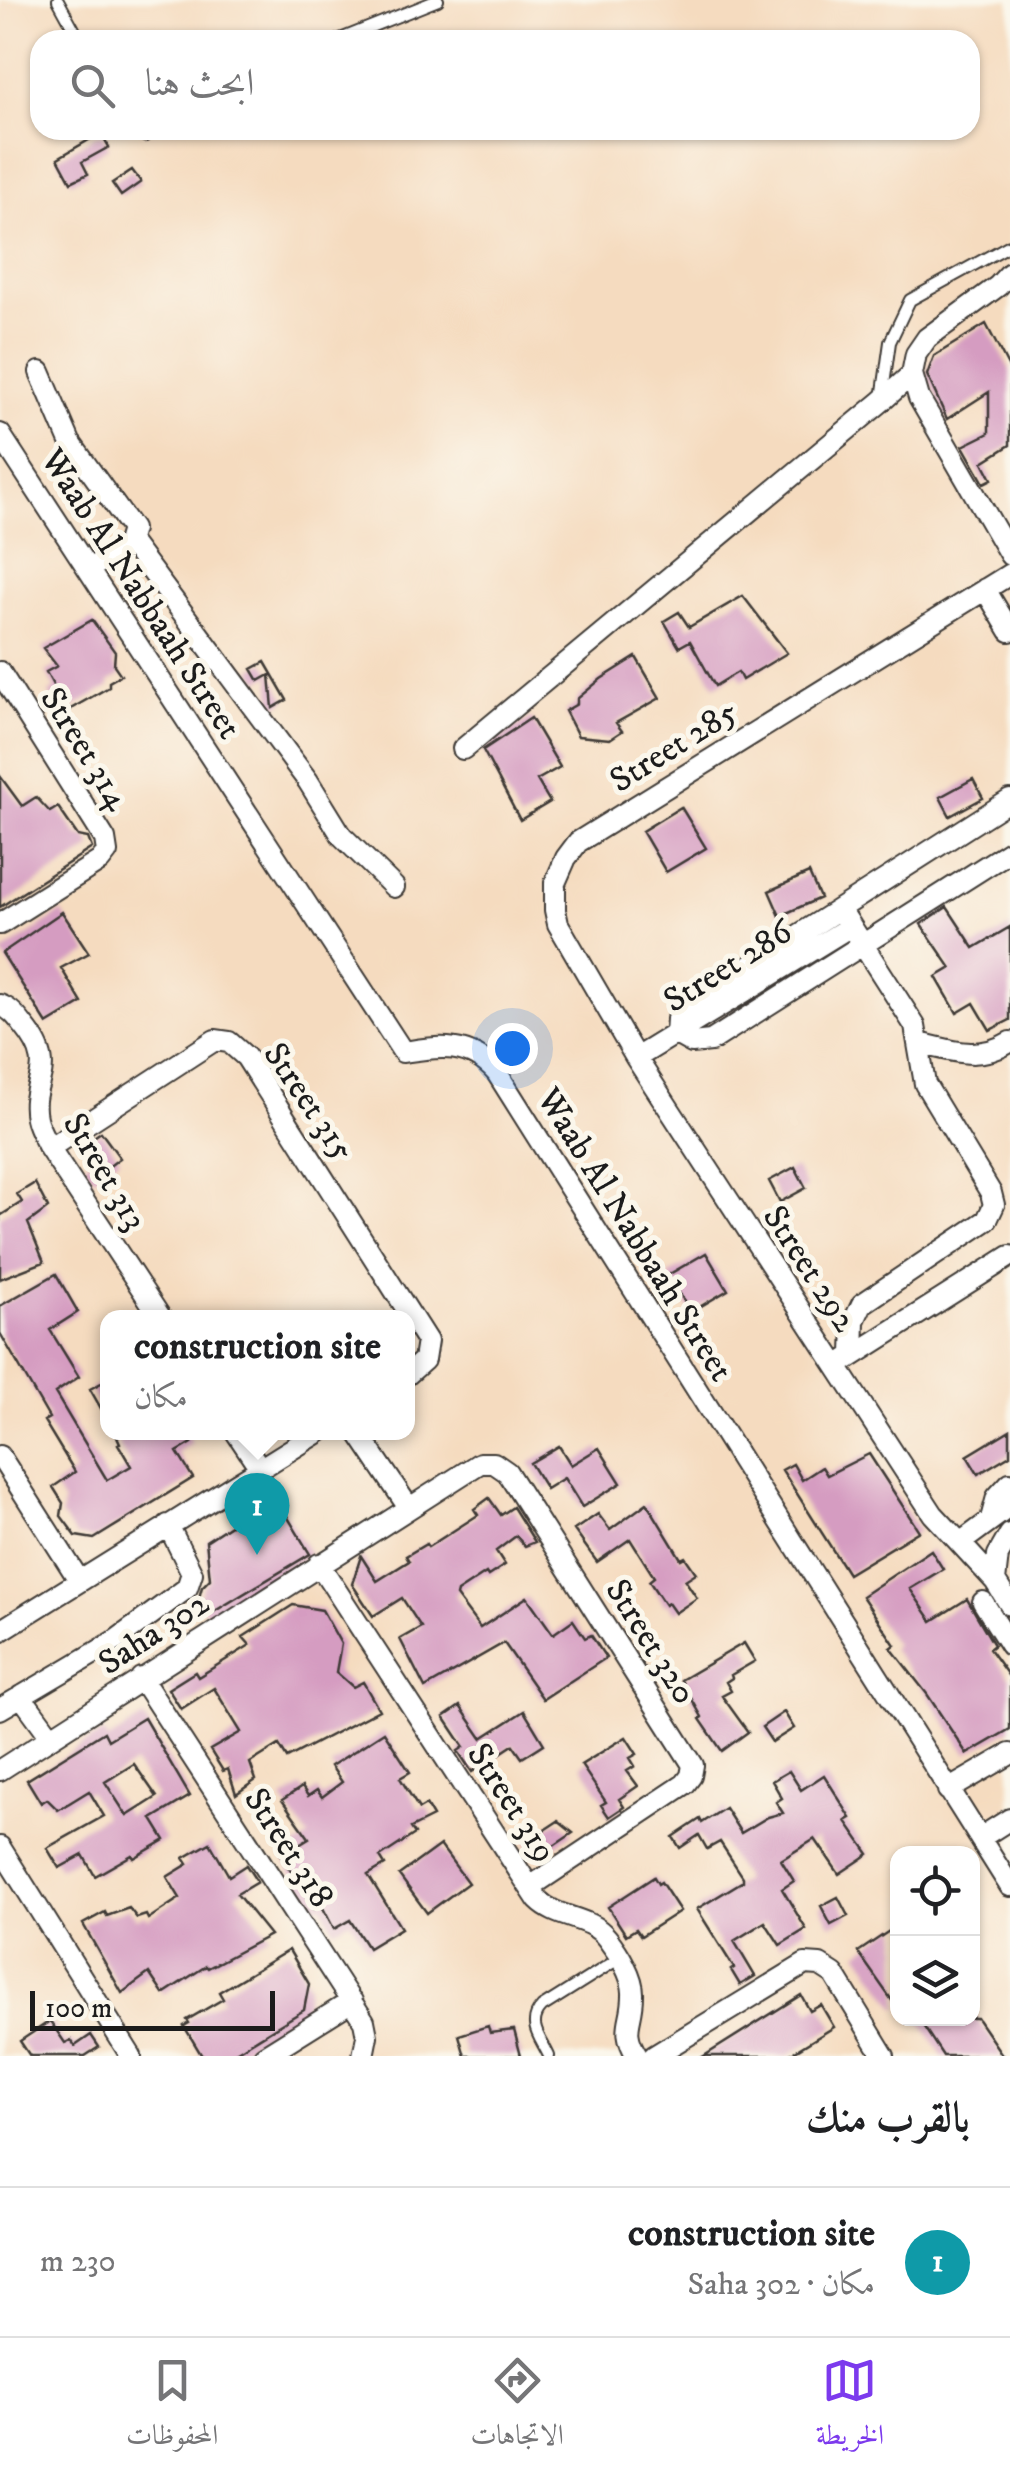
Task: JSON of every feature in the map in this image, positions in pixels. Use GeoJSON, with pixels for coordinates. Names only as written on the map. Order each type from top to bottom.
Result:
{"type":"FeatureCollection","features":[{"type":"Feature","properties":{"kind":"street"},"geometry":{"type":"LineString","coordinates":[[1010,273],[926,338],[916,354],[912,374],[919,398],[1010,555]]}},
{"type":"Feature","properties":{"kind":"street"},"geometry":{"type":"LineString","coordinates":[[40,372],[70,442],[130,523],[130,542],[308,780],[342,836],[394,887]]}},
{"type":"Feature","properties":{"kind":"street"},"geometry":{"type":"LineString","coordinates":[[463,749],[912,374]]}},
{"type":"Feature","properties":{"kind":"street","name":"Waab Al Nabbaah Street"},"geometry":{"type":"LineString","coordinates":[[0,434],[403,1052],[463,1048],[497,1073],[1010,1886]]}},
{"type":"Feature","properties":{"kind":"street"},"geometry":{"type":"LineString","coordinates":[[88,570],[130,542]]}},
{"type":"Feature","properties":{"kind":"street","name":"Street 285"},"geometry":{"type":"LineString","coordinates":[[636,1058],[558,924],[555,883],[571,850],[578,842],[1010,574]]}},
{"type":"Feature","properties":{"kind":"street"},"geometry":{"type":"LineString","coordinates":[[985,589],[1010,631]]}},
{"type":"Feature","properties":{"kind":"street","name":"Street 314"},"geometry":{"type":"LineString","coordinates":[[0,672],[105,839],[106,852],[100,861],[0,924]]}},
{"type":"Feature","properties":{"kind":"street"},"geometry":{"type":"LineString","coordinates":[[1010,800],[851,927],[710,1041],[692,1043],[676,1034],[677,1019],[686,1006],[851,927],[1010,851]]}},
{"type":"Feature","properties":{"kind":"street"},"geometry":{"type":"LineString","coordinates":[[844,1361],[862,1304],[991,1216],[993,1199],[928,1090],[915,1026],[851,927]]}},
{"type":"Feature","properties":{"kind":"street","name":"Street 313"},"geometry":{"type":"LineString","coordinates":[[0,1005],[27,1028],[41,1051],[43,1069],[35,1103],[36,1120],[49,1148],[155,1310]]}},
{"type":"Feature","properties":{"kind":"street","name":"Street 286"},"geometry":{"type":"LineString","coordinates":[[636,1058],[676,1034]]}},
{"type":"Feature","properties":{"kind":"street","name":"Street 315"},"geometry":{"type":"LineString","coordinates":[[49,1148],[214,1040],[229,1042],[246,1057],[408,1310]]}},
{"type":"Feature","properties":{"kind":"street"},"geometry":{"type":"LineString","coordinates":[[919,1043],[973,1055],[997,1050],[1010,1042]]}},
{"type":"Feature","properties":{"kind":"street","name":"Street 292"},"geometry":{"type":"LineString","coordinates":[[636,1058],[844,1361],[933,1514],[960,1543]]}},
{"type":"Feature","properties":{"kind":"street"},"geometry":{"type":"LineString","coordinates":[[844,1361],[1010,1256]]}},
{"type":"Feature","properties":{"kind":"street","name":"Street 315"},"geometry":{"type":"LineString","coordinates":[[415,1321],[427,1340],[424,1360],[415,1368]]}},
{"type":"Feature","properties":{"kind":"street"},"geometry":{"type":"LineString","coordinates":[[241,1440],[260,1468]]}},
{"type":"Feature","properties":{"kind":"street"},"geometry":{"type":"LineString","coordinates":[[0,1631],[305,1440]]}},
{"type":"Feature","properties":{"kind":"street"},"geometry":{"type":"LineString","coordinates":[[363,1440],[410,1508]]}},
{"type":"Feature","properties":{"kind":"street"},"geometry":{"type":"LineString","coordinates":[[0,1456],[79,1580]]}},
{"type":"Feature","properties":{"kind":"street","name":"Street 320"},"geometry":{"type":"LineString","coordinates":[[410,1508],[480,1463],[494,1463],[507,1472],[692,1766],[685,1784],[530,1887]]}},
{"type":"Feature","properties":{"kind":"street"},"geometry":{"type":"LineString","coordinates":[[992,1519],[997,1497],[1010,1484]]}},
{"type":"Feature","properties":{"kind":"street"},"geometry":{"type":"LineString","coordinates":[[1010,1506],[960,1543],[1010,1605]]}},
{"type":"Feature","properties":{"kind":"street","name":"Saha 302"},"geometry":{"type":"LineString","coordinates":[[0,1770],[410,1508]]}},
{"type":"Feature","properties":{"kind":"street","name":"Saha 302"},"geometry":{"type":"LineString","coordinates":[[0,1709],[115,1641],[187,1588],[192,1573],[168,1525]]}},
{"type":"Feature","properties":{"kind":"street"},"geometry":{"type":"LineString","coordinates":[[995,1582],[998,1556],[1010,1534]]}},
{"type":"Feature","properties":{"kind":"street","name":"Street 319"},"geometry":{"type":"LineString","coordinates":[[319,1564],[548,1911],[595,1927],[620,1958]]}},
{"type":"Feature","properties":{"kind":"street"},"geometry":{"type":"LineString","coordinates":[[983,1602],[1010,1645]]}},
{"type":"Feature","properties":{"kind":"street","name":"Street 318"},"geometry":{"type":"LineString","coordinates":[[140,1678],[364,2021],[368,2036],[362,2056]]}},
{"type":"Feature","properties":{"kind":"street"},"geometry":{"type":"LineString","coordinates":[[21,1696],[51,1737]]}},
{"type":"Feature","properties":{"kind":"street"},"geometry":{"type":"LineString","coordinates":[[948,1790],[1010,1754]]}},
{"type":"Feature","properties":{"kind":"street"},"geometry":{"type":"LineString","coordinates":[[980,1838],[1010,1819]]}},
{"type":"Feature","properties":{"kind":"street"},"geometry":{"type":"LineString","coordinates":[[0,1847],[131,2056]]}},
{"type":"Feature","properties":{"kind":"street"},"geometry":{"type":"LineString","coordinates":[[620,1958],[632,1982],[634,1996],[627,2032],[638,2056]]}},
{"type":"Feature","properties":{"kind":"street"},"geometry":{"type":"LineString","coordinates":[[654,2056],[806,1964],[820,1965],[834,1974],[884,2056]]}},
{"type":"Feature","properties":{"kind":"street"},"geometry":{"type":"LineString","coordinates":[[264,2056],[352,2001]]}},
{"type":"Feature","properties":{"kind":"lane"},"geometry":{"type":"LineString","coordinates":[[58,0],[74,30]]}},
{"type":"Feature","properties":{"kind":"lane"},"geometry":{"type":"LineString","coordinates":[[363,30],[438,0]]}},
{"type":"Feature","properties":{"kind":"lane"},"geometry":{"type":"LineString","coordinates":[[882,401],[890,342],[910,300],[1010,245]]}},
{"type":"Feature","properties":{"kind":"lane"},"geometry":{"type":"LineString","coordinates":[[548,2056],[534,2026],[534,2014],[620,1958]]}},
{"type":"Feature","properties":{"kind":"building"},"geometry":{"type":"Polygon","coordinates":[[[89,140],[105,140],[109,147],[82,162],[88,174],[71,182],[58,158],[89,140]]]}},
{"type":"Feature","properties":{"kind":"building"},"geometry":{"type":"Polygon","coordinates":[[[132,170],[141,182],[121,196],[112,183],[132,170]]]}},
{"type":"Feature","properties":{"kind":"building"},"geometry":{"type":"Polygon","coordinates":[[[986,324],[1010,370],[1010,445],[983,462],[992,479],[984,483],[963,446],[989,433],[989,392],[947,419],[927,375],[934,356],[986,324]]]}},
{"type":"Feature","properties":{"kind":"building"},"geometry":{"type":"Polygon","coordinates":[[[743,596],[787,653],[742,680],[738,672],[715,686],[690,641],[679,647],[664,621],[679,612],[689,627],[743,596]]]}},
{"type":"Feature","properties":{"kind":"building"},"geometry":{"type":"Polygon","coordinates":[[[92,620],[115,652],[114,665],[121,675],[109,682],[109,687],[60,715],[49,693],[55,689],[46,672],[57,666],[43,648],[92,620]]]}},
{"type":"Feature","properties":{"kind":"building"},"geometry":{"type":"Polygon","coordinates":[[[636,657],[660,698],[616,723],[622,731],[610,739],[578,736],[565,711],[601,679],[636,657]]]}},
{"type":"Feature","properties":{"kind":"building"},"geometry":{"type":"Polygon","coordinates":[[[265,662],[287,700],[273,708],[270,675],[259,681],[252,669],[265,662]]]}},
{"type":"Feature","properties":{"kind":"building"},"geometry":{"type":"Polygon","coordinates":[[[531,718],[560,767],[537,780],[550,802],[520,820],[483,750],[531,718]]]}},
{"type":"Feature","properties":{"kind":"building"},"geometry":{"type":"Polygon","coordinates":[[[0,776],[22,806],[36,797],[50,812],[58,807],[78,836],[88,838],[92,848],[0,907],[0,776]]]}},
{"type":"Feature","properties":{"kind":"building"},"geometry":{"type":"Polygon","coordinates":[[[973,779],[983,798],[950,816],[940,797],[973,779]]]}},
{"type":"Feature","properties":{"kind":"building"},"geometry":{"type":"Polygon","coordinates":[[[681,807],[706,848],[666,872],[642,831],[681,807]]]}},
{"type":"Feature","properties":{"kind":"building"},"geometry":{"type":"Polygon","coordinates":[[[809,873],[820,898],[780,916],[769,891],[809,873]]]}},
{"type":"Feature","properties":{"kind":"building"},"geometry":{"type":"Polygon","coordinates":[[[947,907],[974,948],[1010,927],[1010,1020],[990,1030],[974,1003],[957,1013],[936,977],[951,968],[921,924],[947,907]]]}},
{"type":"Feature","properties":{"kind":"building"},"geometry":{"type":"Polygon","coordinates":[[[62,912],[89,953],[61,968],[82,1003],[47,1024],[2,953],[62,912]]]}},
{"type":"Feature","properties":{"kind":"building"},"geometry":{"type":"Polygon","coordinates":[[[101,1132],[120,1158],[94,1178],[84,1165],[98,1154],[88,1141],[101,1132]]]}},
{"type":"Feature","properties":{"kind":"building"},"geometry":{"type":"Polygon","coordinates":[[[795,1167],[806,1188],[780,1202],[769,1181],[795,1167]]]}},
{"type":"Feature","properties":{"kind":"building"},"geometry":{"type":"Polygon","coordinates":[[[35,1183],[48,1208],[28,1223],[44,1262],[0,1279],[0,1216],[22,1202],[17,1194],[35,1183]]]}},
{"type":"Feature","properties":{"kind":"building"},"geometry":{"type":"Polygon","coordinates":[[[706,1253],[728,1290],[691,1312],[668,1275],[706,1253]]]}},
{"type":"Feature","properties":{"kind":"building"},"geometry":{"type":"Polygon","coordinates":[[[56,1274],[78,1312],[50,1330],[79,1377],[55,1393],[107,1480],[131,1466],[119,1440],[190,1440],[192,1443],[177,1452],[193,1478],[94,1539],[76,1536],[61,1516],[63,1503],[53,1487],[75,1472],[44,1421],[49,1418],[0,1333],[0,1306],[56,1274]]]}},
{"type":"Feature","properties":{"kind":"building"},"geometry":{"type":"Polygon","coordinates":[[[100,1384],[100,1407],[90,1389],[100,1384]]]}},
{"type":"Feature","properties":{"kind":"building"},"geometry":{"type":"Polygon","coordinates":[[[1010,1430],[1010,1455],[978,1474],[967,1456],[1010,1430]]]}},
{"type":"Feature","properties":{"kind":"building"},"geometry":{"type":"Polygon","coordinates":[[[559,1446],[571,1465],[599,1448],[621,1483],[582,1507],[564,1478],[546,1489],[530,1463],[559,1446]]]}},
{"type":"Feature","properties":{"kind":"building"},"geometry":{"type":"Polygon","coordinates":[[[869,1454],[919,1531],[848,1574],[782,1470],[793,1464],[802,1480],[822,1467],[827,1475],[869,1454]]]}},
{"type":"Feature","properties":{"kind":"building"},"geometry":{"type":"Polygon","coordinates":[[[275,1496],[310,1554],[210,1614],[197,1605],[202,1587],[210,1579],[206,1541],[275,1496]]]}},
{"type":"Feature","properties":{"kind":"building"},"geometry":{"type":"Polygon","coordinates":[[[489,1498],[501,1515],[513,1507],[535,1542],[525,1546],[516,1536],[496,1551],[505,1565],[488,1576],[486,1573],[456,1596],[480,1628],[527,1597],[553,1634],[573,1620],[585,1638],[591,1635],[606,1658],[543,1699],[504,1643],[425,1688],[400,1639],[421,1627],[402,1598],[373,1616],[352,1584],[361,1556],[377,1581],[409,1561],[406,1556],[426,1544],[428,1547],[478,1515],[474,1509],[489,1498]]]}},
{"type":"Feature","properties":{"kind":"building"},"geometry":{"type":"Polygon","coordinates":[[[647,1503],[681,1559],[685,1557],[696,1573],[685,1580],[697,1598],[675,1613],[649,1581],[654,1577],[630,1539],[597,1562],[574,1530],[598,1514],[610,1530],[647,1503]]]}},
{"type":"Feature","properties":{"kind":"building"},"geometry":{"type":"Polygon","coordinates":[[[931,1550],[943,1569],[910,1589],[932,1621],[967,1599],[994,1645],[989,1649],[1010,1678],[1010,1729],[967,1754],[891,1648],[895,1645],[862,1596],[931,1550]]]}},
{"type":"Feature","properties":{"kind":"building"},"geometry":{"type":"Polygon","coordinates":[[[293,1605],[322,1610],[341,1644],[336,1672],[353,1687],[363,1682],[379,1710],[287,1758],[279,1745],[250,1763],[256,1780],[236,1794],[228,1769],[223,1771],[210,1750],[241,1732],[214,1688],[181,1709],[168,1689],[195,1672],[198,1677],[250,1645],[243,1637],[293,1605]]]}},
{"type":"Feature","properties":{"kind":"building"},"geometry":{"type":"Polygon","coordinates":[[[744,1643],[755,1661],[731,1675],[726,1682],[731,1691],[722,1696],[748,1732],[722,1751],[700,1719],[681,1680],[744,1643]]]}},
{"type":"Feature","properties":{"kind":"building"},"geometry":{"type":"Polygon","coordinates":[[[460,1706],[482,1738],[524,1711],[544,1744],[522,1758],[513,1745],[472,1772],[458,1751],[464,1747],[444,1717],[460,1706]]]}},
{"type":"Feature","properties":{"kind":"building"},"geometry":{"type":"Polygon","coordinates":[[[784,1712],[794,1728],[772,1742],[762,1727],[784,1712]]]}},
{"type":"Feature","properties":{"kind":"building"},"geometry":{"type":"Polygon","coordinates":[[[144,1718],[190,1796],[152,1819],[165,1840],[134,1858],[132,1855],[95,1876],[83,1855],[59,1868],[47,1848],[104,1816],[89,1791],[58,1810],[47,1799],[41,1803],[27,1780],[104,1732],[108,1740],[144,1718]],[[134,1764],[105,1782],[127,1816],[157,1797],[134,1764]]]}},
{"type":"Feature","properties":{"kind":"building"},"geometry":{"type":"Polygon","coordinates":[[[384,1732],[410,1772],[400,1778],[419,1809],[426,1805],[433,1817],[411,1828],[415,1834],[380,1857],[385,1865],[368,1875],[401,1928],[368,1948],[350,1920],[334,1929],[321,1904],[314,1909],[281,1855],[309,1838],[282,1800],[302,1787],[308,1796],[317,1790],[322,1797],[342,1782],[331,1766],[384,1732]]]}},
{"type":"Feature","properties":{"kind":"building"},"geometry":{"type":"Polygon","coordinates":[[[626,1737],[637,1754],[630,1758],[635,1766],[627,1771],[638,1786],[619,1799],[624,1807],[609,1817],[601,1805],[606,1802],[581,1765],[626,1737]]]}},
{"type":"Feature","properties":{"kind":"building"},"geometry":{"type":"Polygon","coordinates":[[[789,1771],[801,1790],[824,1775],[851,1818],[846,1821],[869,1854],[839,1874],[815,1839],[781,1860],[794,1881],[782,1889],[806,1929],[780,1945],[765,1922],[734,1941],[755,1976],[740,1985],[731,1970],[734,1968],[697,1909],[743,1881],[743,1877],[720,1842],[707,1849],[699,1835],[680,1848],[673,1837],[725,1808],[741,1833],[783,1813],[776,1802],[782,1798],[772,1781],[789,1771]]]}},
{"type":"Feature","properties":{"kind":"building"},"geometry":{"type":"Polygon","coordinates":[[[558,1821],[573,1833],[536,1858],[526,1842],[558,1821]]]}},
{"type":"Feature","properties":{"kind":"building"},"geometry":{"type":"Polygon","coordinates":[[[210,1843],[229,1876],[246,1865],[257,1882],[237,1894],[270,1935],[206,1966],[163,1994],[149,1973],[122,1993],[83,1924],[105,1912],[107,1916],[129,1908],[137,1918],[146,1915],[148,1919],[180,1898],[167,1877],[188,1864],[184,1858],[210,1843]]]}},
{"type":"Feature","properties":{"kind":"building"},"geometry":{"type":"Polygon","coordinates":[[[440,1845],[468,1883],[427,1913],[399,1875],[440,1845]]]}},
{"type":"Feature","properties":{"kind":"building"},"geometry":{"type":"Polygon","coordinates":[[[654,1877],[680,1911],[641,1936],[636,1929],[626,1935],[608,1907],[654,1877]]]}},
{"type":"Feature","properties":{"kind":"building"},"geometry":{"type":"Polygon","coordinates":[[[838,1897],[848,1916],[831,1925],[821,1906],[838,1897]]]}},
{"type":"Feature","properties":{"kind":"building"},"geometry":{"type":"Polygon","coordinates":[[[890,1930],[890,1998],[858,1952],[890,1930]]]}},
{"type":"Feature","properties":{"kind":"building"},"geometry":{"type":"Polygon","coordinates":[[[289,1950],[309,1984],[304,2010],[229,2056],[202,2056],[184,2026],[189,2023],[187,2020],[223,1999],[219,1992],[289,1950]]]}},
{"type":"Feature","properties":{"kind":"building"},"geometry":{"type":"Polygon","coordinates":[[[801,1995],[810,2011],[821,2005],[834,2027],[787,2056],[704,2056],[801,1995]]]}},
{"type":"Feature","properties":{"kind":"building"},"geometry":{"type":"Polygon","coordinates":[[[50,2021],[65,2043],[71,2040],[75,2046],[91,2035],[99,2047],[85,2056],[30,2056],[20,2041],[50,2021]]]}},
{"type":"Feature","properties":{"kind":"building"},"geometry":{"type":"Polygon","coordinates":[[[980,2022],[1003,2056],[943,2056],[923,2026],[980,2026],[980,2022]]]}},
{"type":"Feature","properties":{"kind":"building"},"geometry":{"type":"Polygon","coordinates":[[[488,2026],[490,2033],[514,2030],[521,2056],[465,2056],[459,2035],[488,2026]]]}},
{"type":"Feature","properties":{"kind":"place","name":"construction site"},"geometry":{"type":"Point","coordinates":[257,1555]}}]}
